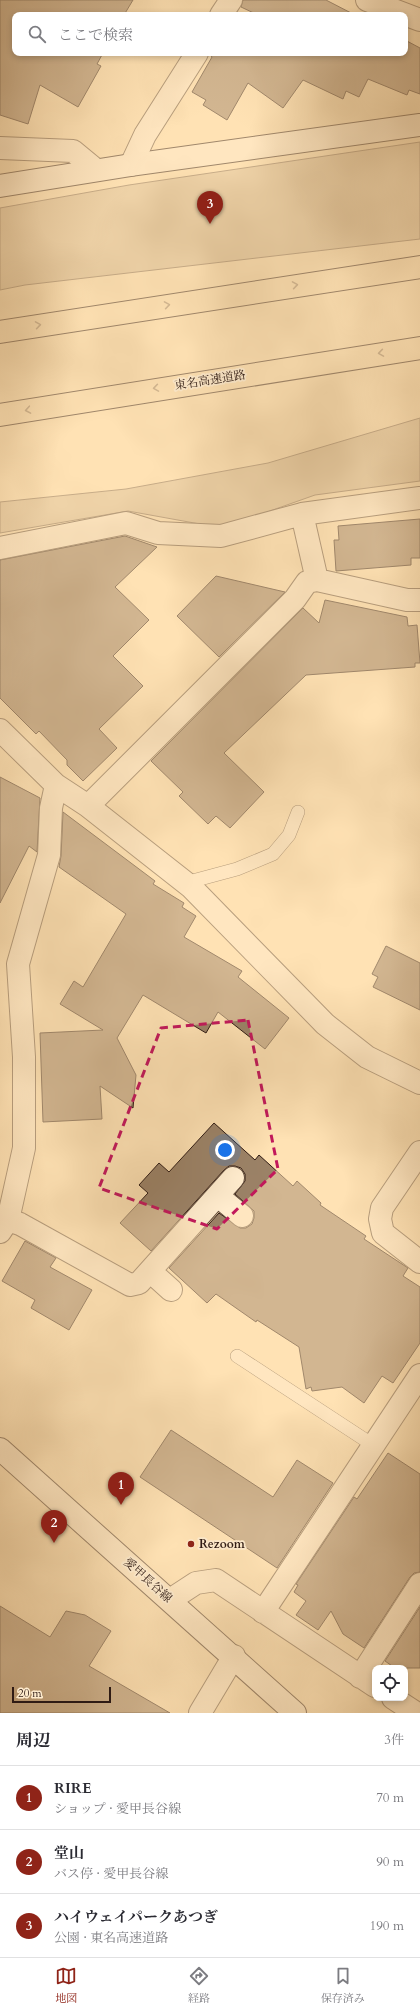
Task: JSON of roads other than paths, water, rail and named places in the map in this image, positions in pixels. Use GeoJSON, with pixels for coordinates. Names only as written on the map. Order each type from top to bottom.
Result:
{"type":"FeatureCollection","features":[{"type":"Feature","properties":{"kind":"highway"},"geometry":{"type":"LineString","coordinates":[[0,332],[420,267]]}},
{"type":"Feature","properties":{"kind":"highway","name":"東名高速道路"},"geometry":{"type":"LineString","coordinates":[[0,415],[420,348]]}},
{"type":"Feature","properties":{"kind":"street"},"geometry":{"type":"LineString","coordinates":[[223,12],[231,0]]}},
{"type":"Feature","properties":{"kind":"street"},"geometry":{"type":"LineString","coordinates":[[367,0],[399,12]]}},
{"type":"Feature","properties":{"kind":"street"},"geometry":{"type":"LineString","coordinates":[[408,15],[420,20]]}},
{"type":"Feature","properties":{"kind":"street"},"geometry":{"type":"LineString","coordinates":[[131,165],[145,134],[195,56]]}},
{"type":"Feature","properties":{"kind":"street"},"geometry":{"type":"LineString","coordinates":[[0,186],[131,165],[420,126]]}},
{"type":"Feature","properties":{"kind":"street"},"geometry":{"type":"LineString","coordinates":[[0,148],[73,151],[96,170]]}},
{"type":"Feature","properties":{"kind":"street"},"geometry":{"type":"LineString","coordinates":[[0,548],[126,523],[158,533],[221,536],[302,514],[420,498]]}},
{"type":"Feature","properties":{"kind":"street"},"geometry":{"type":"LineString","coordinates":[[302,514],[317,580]]}},
{"type":"Feature","properties":{"kind":"street"},"geometry":{"type":"LineString","coordinates":[[88,806],[295,599],[307,582],[317,580],[406,600],[420,600]]}},
{"type":"Feature","properties":{"kind":"street"},"geometry":{"type":"LineString","coordinates":[[0,730],[56,785],[88,806],[185,883],[325,1024],[367,1057],[420,1083]]}},
{"type":"Feature","properties":{"kind":"street"},"geometry":{"type":"LineString","coordinates":[[56,785],[51,808],[49,855],[18,964],[24,1057],[24,1148],[4,1226],[20,1224],[130,1285],[138,1283],[150,1271],[233,1178]]}},
{"type":"Feature","properties":{"kind":"street"},"geometry":{"type":"LineString","coordinates":[[420,1152],[382,1208],[380,1219],[383,1233],[420,1262]]}},
{"type":"Feature","properties":{"kind":"street"},"geometry":{"type":"LineString","coordinates":[[218,1196],[242,1216]]}},
{"type":"Feature","properties":{"kind":"street"},"geometry":{"type":"LineString","coordinates":[[150,1271],[171,1290]]}},
{"type":"Feature","properties":{"kind":"street"},"geometry":{"type":"LineString","coordinates":[[263,1612],[420,1376]]}},
{"type":"Feature","properties":{"kind":"street","name":"愛甲長谷線"},"geometry":{"type":"LineString","coordinates":[[0,1449],[234,1656],[295,1713]]}},
{"type":"Feature","properties":{"kind":"street"},"geometry":{"type":"LineString","coordinates":[[170,1600],[196,1583],[216,1580],[368,1682],[420,1584]]}},
{"type":"Feature","properties":{"kind":"street"},"geometry":{"type":"LineString","coordinates":[[200,1713],[234,1656]]}},
{"type":"Feature","properties":{"kind":"street"},"geometry":{"type":"LineString","coordinates":[[398,1701],[416,1713]]}},
{"type":"Feature","properties":{"kind":"lane"},"geometry":{"type":"LineString","coordinates":[[185,883],[237,869],[274,854],[289,836],[298,812]]}},
{"type":"Feature","properties":{"kind":"lane"},"geometry":{"type":"LineString","coordinates":[[237,1356],[373,1445]]}},
{"type":"Feature","properties":{"kind":"place","name":"ハイウェイパークあつぎ"},"geometry":{"type":"Point","coordinates":[210,224]}},
{"type":"Feature","properties":{"kind":"place","name":"RIRE"},"geometry":{"type":"Point","coordinates":[121,1505]}},
{"type":"Feature","properties":{"kind":"place","name":"堂山"},"geometry":{"type":"Point","coordinates":[54,1543]}},
{"type":"Feature","properties":{"kind":"place","name":"Rezoom"},"geometry":{"type":"Point","coordinates":[191,1544]}}]}
